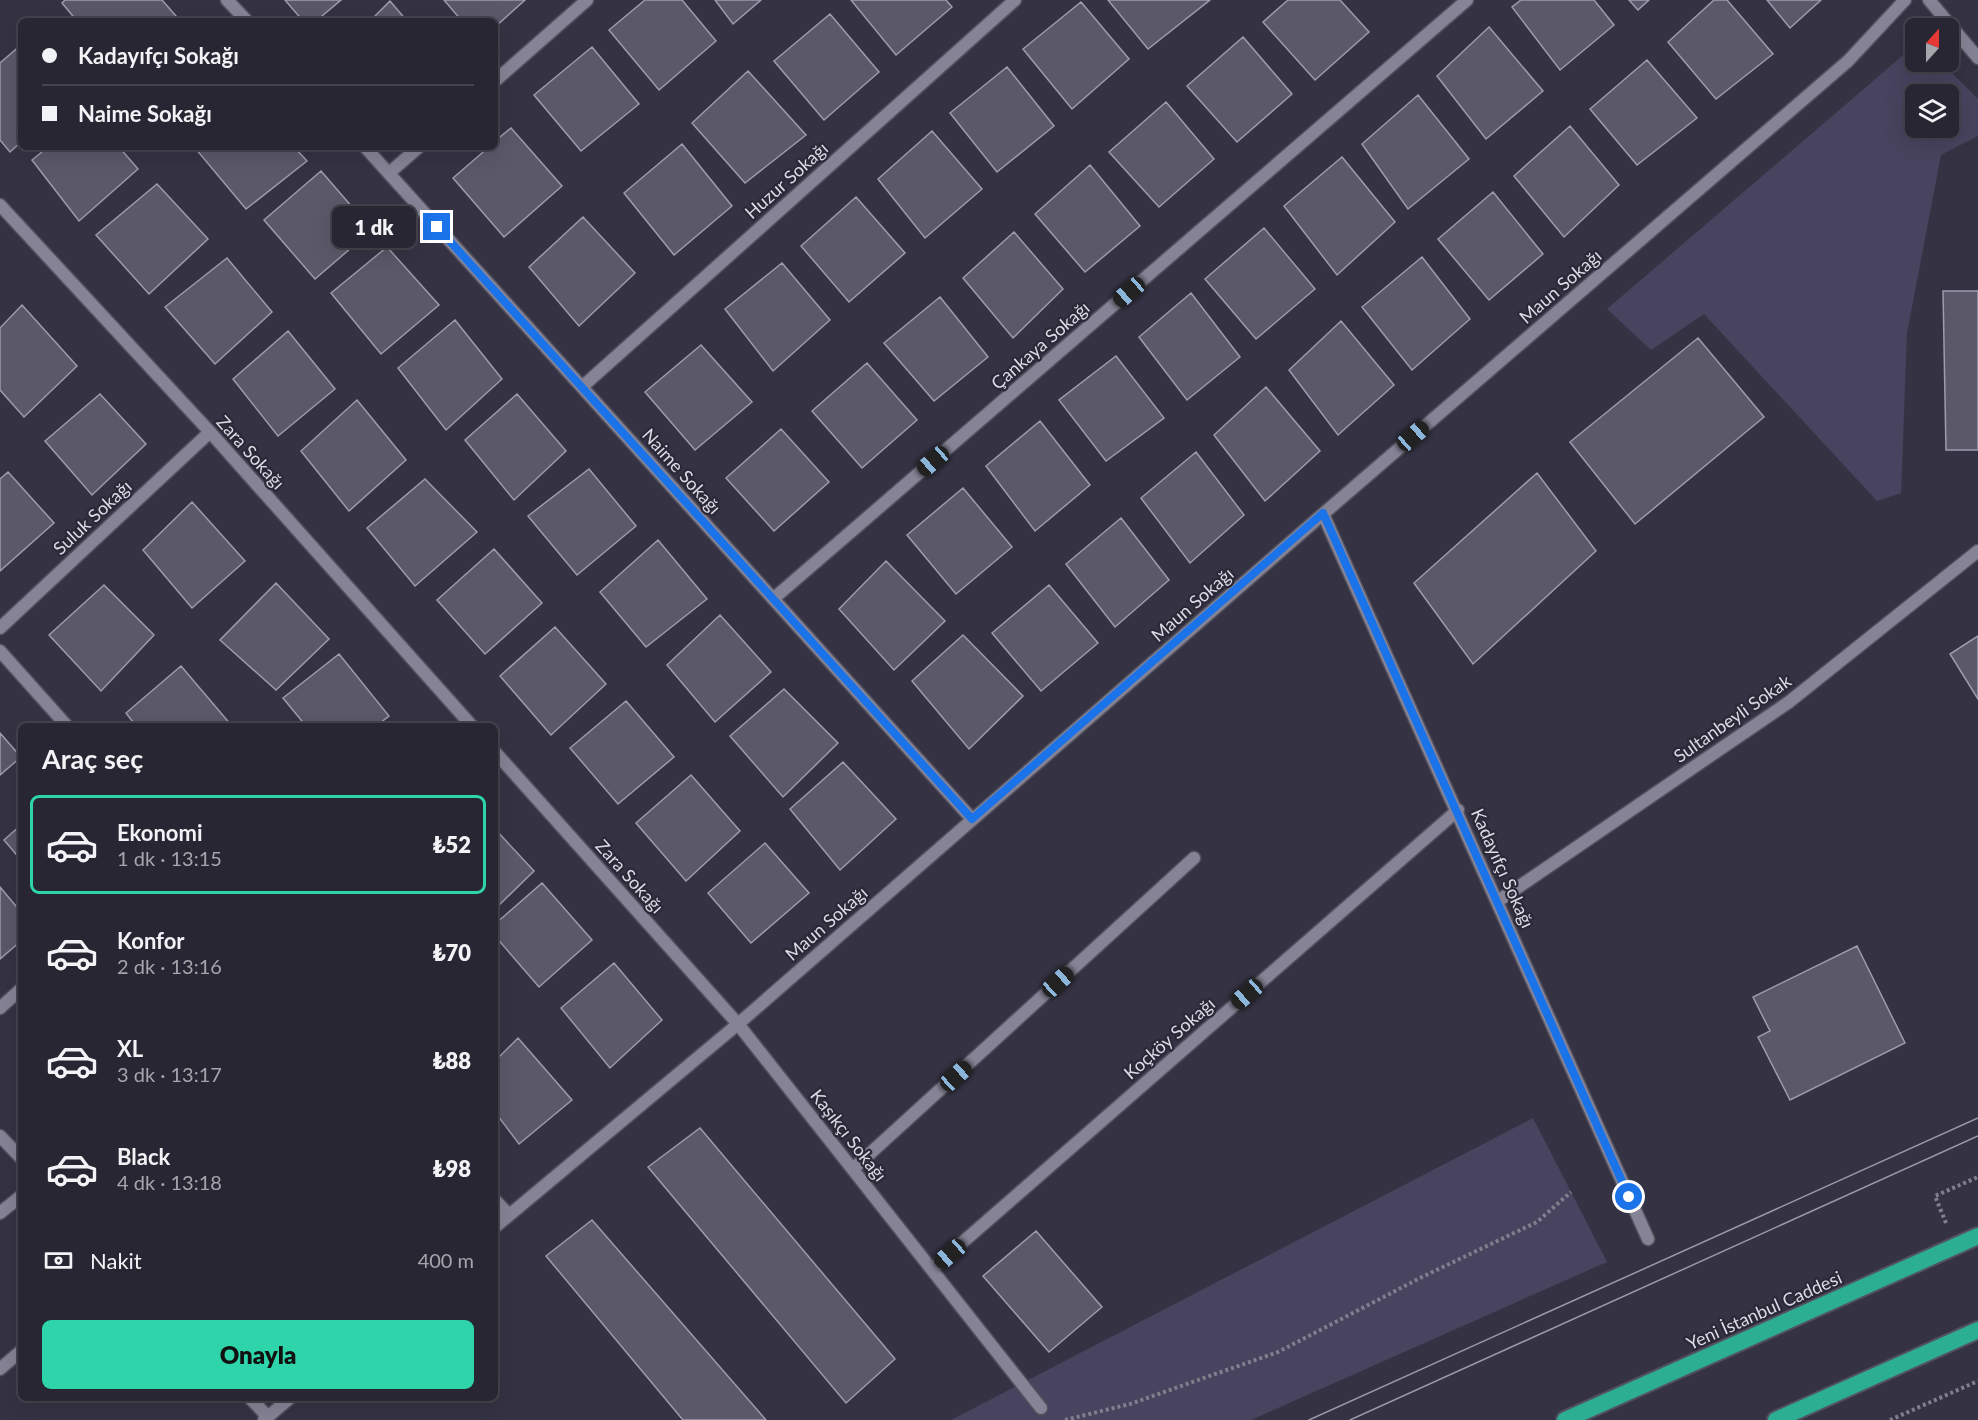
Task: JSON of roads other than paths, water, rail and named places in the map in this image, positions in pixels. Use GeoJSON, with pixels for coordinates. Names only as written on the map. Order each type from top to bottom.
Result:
{"type":"FeatureCollection","features":[{"type":"Feature","properties":{"kind":"highway","name":"Yeni İstanbul Caddesi"},"geometry":{"type":"LineString","coordinates":[[1565,1420],[1978,1236]]}},
{"type":"Feature","properties":{"kind":"highway"},"geometry":{"type":"LineString","coordinates":[[1776,1420],[1978,1330]]}},
{"type":"Feature","properties":{"kind":"street"},"geometry":{"type":"LineString","coordinates":[[227,0],[244,18]]}},
{"type":"Feature","properties":{"kind":"street"},"geometry":{"type":"LineString","coordinates":[[498,78],[587,0]]}},
{"type":"Feature","properties":{"kind":"street","name":"Huzur Sokağı"},"geometry":{"type":"LineString","coordinates":[[582,387],[1015,0]]}},
{"type":"Feature","properties":{"kind":"street","name":"Çankaya Sokağı"},"geometry":{"type":"LineString","coordinates":[[773,599],[1467,0]]}},
{"type":"Feature","properties":{"kind":"street","name":"Maun Sokağı"},"geometry":{"type":"LineString","coordinates":[[498,1224],[738,1024],[1323,513],[1848,62],[1905,0]]}},
{"type":"Feature","properties":{"kind":"street"},"geometry":{"type":"LineString","coordinates":[[1929,0],[1978,58]]}},
{"type":"Feature","properties":{"kind":"street","name":"Naime Sokağı"},"geometry":{"type":"LineString","coordinates":[[368,150],[972,819]]}},
{"type":"Feature","properties":{"kind":"street"},"geometry":{"type":"LineString","coordinates":[[389,173],[416,150]]}},
{"type":"Feature","properties":{"kind":"street","name":"Zara Sokağı"},"geometry":{"type":"LineString","coordinates":[[0,205],[210,432],[469,723]]}},
{"type":"Feature","properties":{"kind":"street","name":"Suluk Sokağı"},"geometry":{"type":"LineString","coordinates":[[0,628],[210,432]]}},
{"type":"Feature","properties":{"kind":"street","name":"Kadayıfçı Sokağı"},"geometry":{"type":"LineString","coordinates":[[1323,513],[1458,810],[1648,1239]]}},
{"type":"Feature","properties":{"kind":"street","name":"Sultanbeyli Sokak"},"geometry":{"type":"LineString","coordinates":[[1498,902],[1789,702],[1978,552]]}},
{"type":"Feature","properties":{"kind":"street"},"geometry":{"type":"LineString","coordinates":[[0,651],[64,723]]}},
{"type":"Feature","properties":{"kind":"street","name":"Zara Sokağı"},"geometry":{"type":"LineString","coordinates":[[498,755],[738,1024]]}},
{"type":"Feature","properties":{"kind":"street","name":"Koçköy Sokağı"},"geometry":{"type":"LineString","coordinates":[[932,1269],[1458,810]]}},
{"type":"Feature","properties":{"kind":"street"},"geometry":{"type":"LineString","coordinates":[[853,1169],[1194,858]]}},
{"type":"Feature","properties":{"kind":"street"},"geometry":{"type":"LineString","coordinates":[[0,1008],[18,992]]}},
{"type":"Feature","properties":{"kind":"street","name":"Kaşıkçı Sokağı"},"geometry":{"type":"LineString","coordinates":[[738,1024],[1041,1408]]}},
{"type":"Feature","properties":{"kind":"street"},"geometry":{"type":"LineString","coordinates":[[0,1136],[18,1155]]}},
{"type":"Feature","properties":{"kind":"street"},"geometry":{"type":"LineString","coordinates":[[0,1213],[18,1198]]}},
{"type":"Feature","properties":{"kind":"street"},"geometry":{"type":"LineString","coordinates":[[498,1203],[509,1215]]}},
{"type":"Feature","properties":{"kind":"street"},"geometry":{"type":"LineString","coordinates":[[0,1369],[18,1354]]}},
{"type":"Feature","properties":{"kind":"street"},"geometry":{"type":"LineString","coordinates":[[252,1401],[266,1418],[286,1401]]}},
{"type":"Feature","properties":{"kind":"tram line"},"geometry":{"type":"LineString","coordinates":[[1309,1420],[1978,1118]]}},
{"type":"Feature","properties":{"kind":"tram line"},"geometry":{"type":"LineString","coordinates":[[1350,1420],[1978,1136]]}}]}
